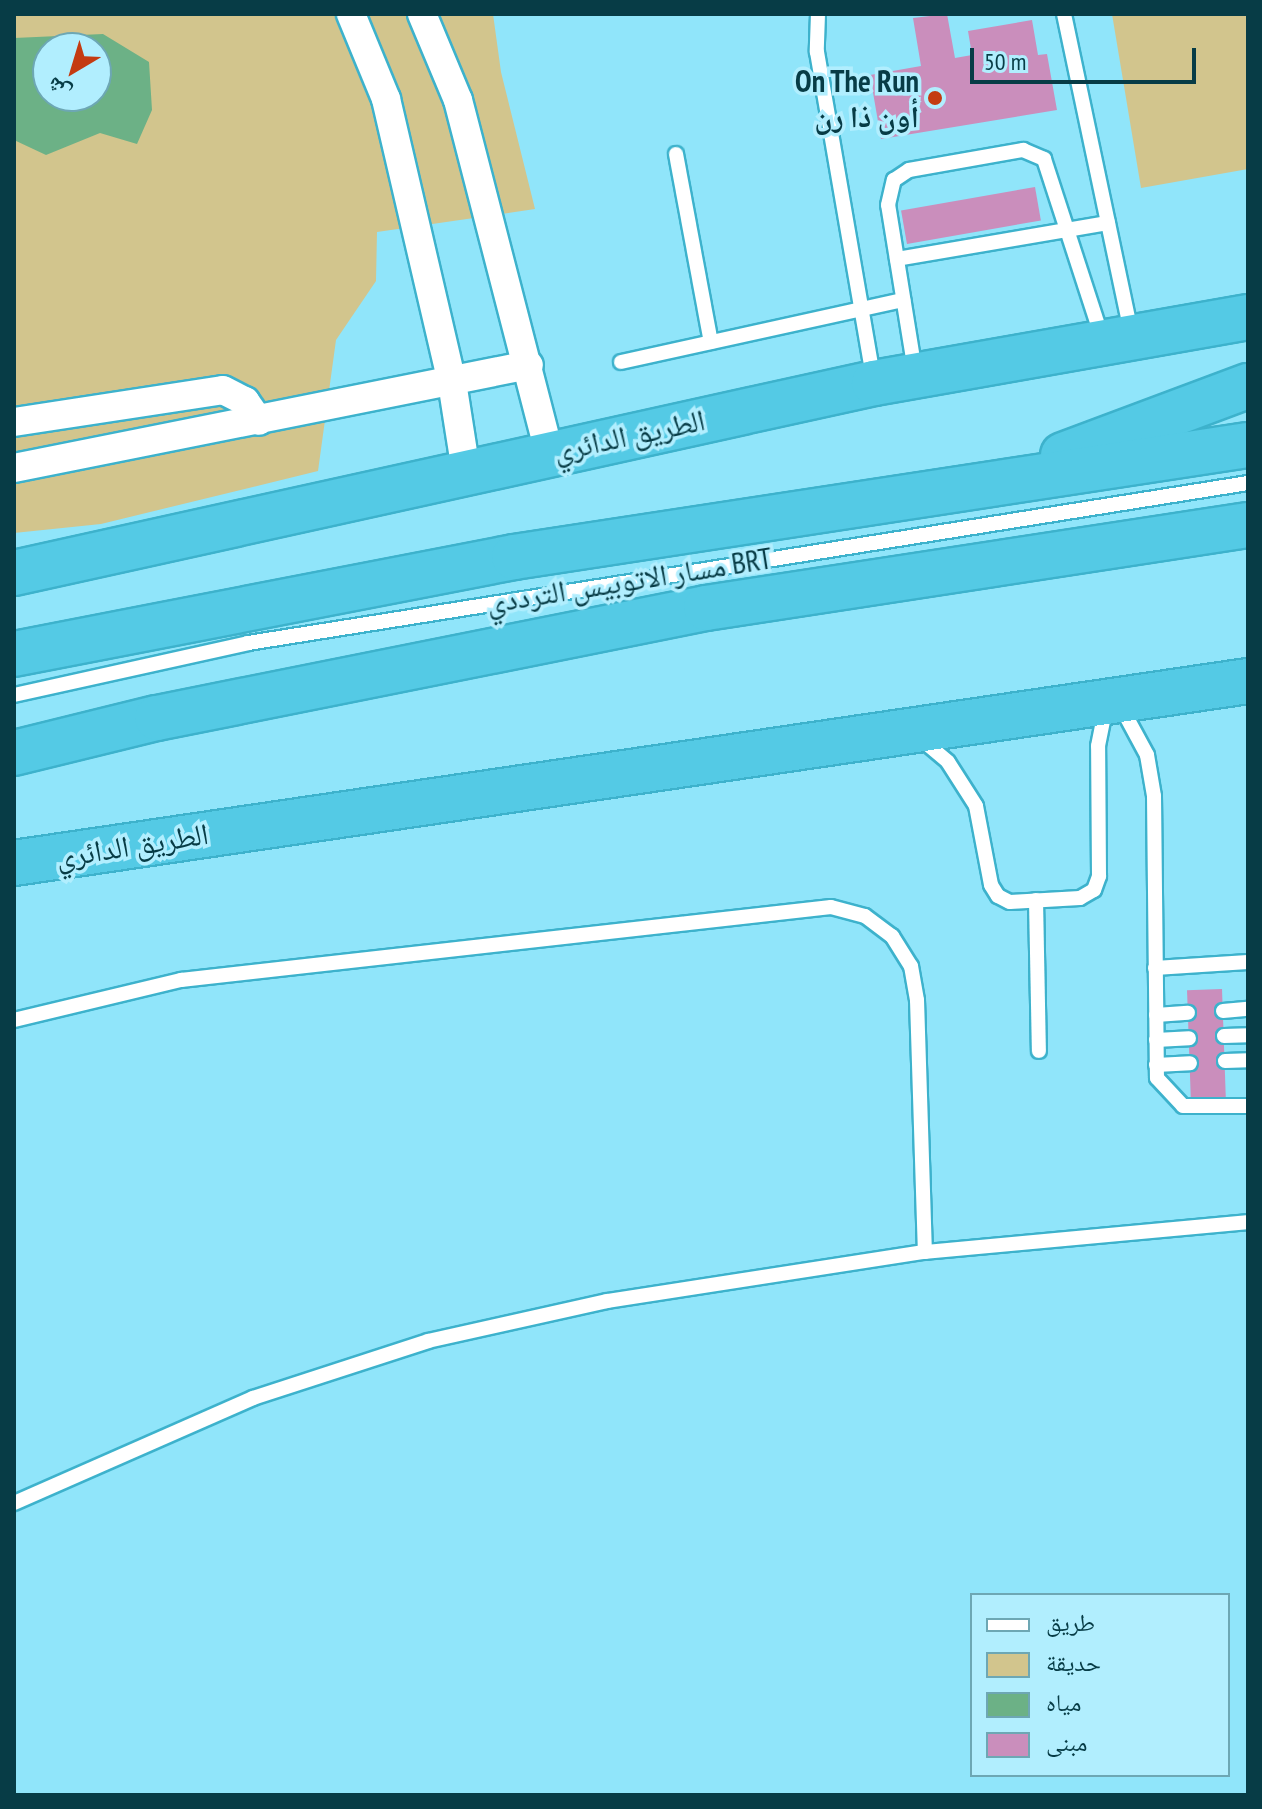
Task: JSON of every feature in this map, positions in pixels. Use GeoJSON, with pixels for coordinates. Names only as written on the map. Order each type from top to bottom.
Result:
{"type":"FeatureCollection","features":[{"type":"Feature","properties":{"kind":"highway","name":"الطريق الدائري"},"geometry":{"type":"LineString","coordinates":[[14,573],[549,452],[895,379],[1248,317]]}},
{"type":"Feature","properties":{"kind":"highway"},"geometry":{"type":"LineString","coordinates":[[984,485],[1248,386]]}},
{"type":"Feature","properties":{"kind":"highway"},"geometry":{"type":"LineString","coordinates":[[14,654],[514,557],[1248,445]]}},
{"type":"Feature","properties":{"kind":"highway"},"geometry":{"type":"LineString","coordinates":[[14,753],[157,718],[706,608],[1248,525]]}},
{"type":"Feature","properties":{"kind":"highway","name":"الطريق الدائري"},"geometry":{"type":"LineString","coordinates":[[18,864],[1248,681]]}},
{"type":"Feature","properties":{"kind":"street"},"geometry":{"type":"LineString","coordinates":[[351,14],[386,99],[452,382],[466,471]]}},
{"type":"Feature","properties":{"kind":"street"},"geometry":{"type":"LineString","coordinates":[[422,14],[458,100],[529,365],[549,452]]}},
{"type":"Feature","properties":{"kind":"street"},"geometry":{"type":"LineString","coordinates":[[14,468],[529,365]]}},
{"type":"Feature","properties":{"kind":"street"},"geometry":{"type":"LineString","coordinates":[[14,422],[223,390],[245,401],[259,421]]}},
{"type":"Feature","properties":{"kind":"lane"},"geometry":{"type":"LineString","coordinates":[[818,14],[817,52],[861,309],[895,379]]}},
{"type":"Feature","properties":{"kind":"lane"},"geometry":{"type":"LineString","coordinates":[[1064,14],[1108,223],[1118,339]]}},
{"type":"Feature","properties":{"kind":"lane"},"geometry":{"type":"LineString","coordinates":[[895,379],[903,300],[888,205],[894,180],[909,170],[1008,152],[1031,151],[1049,166],[1065,230],[1118,339]]}},
{"type":"Feature","properties":{"kind":"lane"},"geometry":{"type":"LineString","coordinates":[[676,154],[711,342]]}},
{"type":"Feature","properties":{"kind":"lane"},"geometry":{"type":"LineString","coordinates":[[897,259],[1108,223]]}},
{"type":"Feature","properties":{"kind":"lane"},"geometry":{"type":"LineString","coordinates":[[621,362],[903,300]]}},
{"type":"Feature","properties":{"kind":"lane","name":"مسار الاتوبيس الترددي BRT"},"geometry":{"type":"LineString","coordinates":[[14,695],[248,643],[1248,483]]}},
{"type":"Feature","properties":{"kind":"lane"},"geometry":{"type":"LineString","coordinates":[[908,730],[948,762],[976,806],[993,891],[1010,902],[1080,898],[1098,883],[1098,746],[1112,702]]}},
{"type":"Feature","properties":{"kind":"lane"},"geometry":{"type":"LineString","coordinates":[[1112,702],[1139,736],[1152,776],[1156,1065],[1161,1087],[1183,1106],[1248,1106]]}},
{"type":"Feature","properties":{"kind":"lane"},"geometry":{"type":"LineString","coordinates":[[1036,900],[1039,1051]]}},
{"type":"Feature","properties":{"kind":"lane"},"geometry":{"type":"LineString","coordinates":[[14,1020],[181,980],[842,910],[865,916],[892,936],[911,966],[917,1000],[925,1252]]}},
{"type":"Feature","properties":{"kind":"lane"},"geometry":{"type":"LineString","coordinates":[[1155,968],[1248,962]]}},
{"type":"Feature","properties":{"kind":"lane"},"geometry":{"type":"LineString","coordinates":[[1223,1011],[1248,1009]]}},
{"type":"Feature","properties":{"kind":"lane"},"geometry":{"type":"LineString","coordinates":[[1156,1015],[1188,1013]]}},
{"type":"Feature","properties":{"kind":"lane"},"geometry":{"type":"LineString","coordinates":[[1224,1036],[1248,1035]]}},
{"type":"Feature","properties":{"kind":"lane"},"geometry":{"type":"LineString","coordinates":[[1156,1040],[1189,1038]]}},
{"type":"Feature","properties":{"kind":"lane"},"geometry":{"type":"LineString","coordinates":[[1225,1061],[1248,1060]]}},
{"type":"Feature","properties":{"kind":"lane"},"geometry":{"type":"LineString","coordinates":[[1156,1065],[1190,1063]]}},
{"type":"Feature","properties":{"kind":"lane"},"geometry":{"type":"LineString","coordinates":[[14,1503],[253,1398],[428,1341],[607,1301],[925,1252],[1248,1222]]}},
{"type":"Feature","properties":{"kind":"green space"},"geometry":{"type":"Polygon","coordinates":[[[14,14],[493,14],[501,72],[535,209],[377,232],[376,281],[336,340],[318,471],[101,524],[14,533],[14,14]]]}},
{"type":"Feature","properties":{"kind":"green space"},"geometry":{"type":"Polygon","coordinates":[[[1112,14],[1248,14],[1248,169],[1141,188],[1112,14]]]}},
{"type":"Feature","properties":{"kind":"water"},"geometry":{"type":"Polygon","coordinates":[[[32,37],[32,112],[112,112],[112,39],[149,62],[152,110],[137,144],[100,133],[46,155],[14,140],[14,38],[32,37]]]}},
{"type":"Feature","properties":{"kind":"building"},"geometry":{"type":"Polygon","coordinates":[[[947,14],[955,58],[972,55],[968,31],[1032,20],[1038,55],[1047,54],[1057,110],[881,139],[870,75],[921,66],[913,18],[947,14]]]}},
{"type":"Feature","properties":{"kind":"building"},"geometry":{"type":"Polygon","coordinates":[[[1035,187],[1041,220],[907,244],[901,211],[1035,187]]]}},
{"type":"Feature","properties":{"kind":"building"},"geometry":{"type":"Polygon","coordinates":[[[1222,989],[1226,1098],[1191,1099],[1187,990],[1222,989]]]}},
{"type":"Feature","properties":{"kind":"place","name":"On The Run أون ذا رن"},"geometry":{"type":"Point","coordinates":[935,98]}}]}
